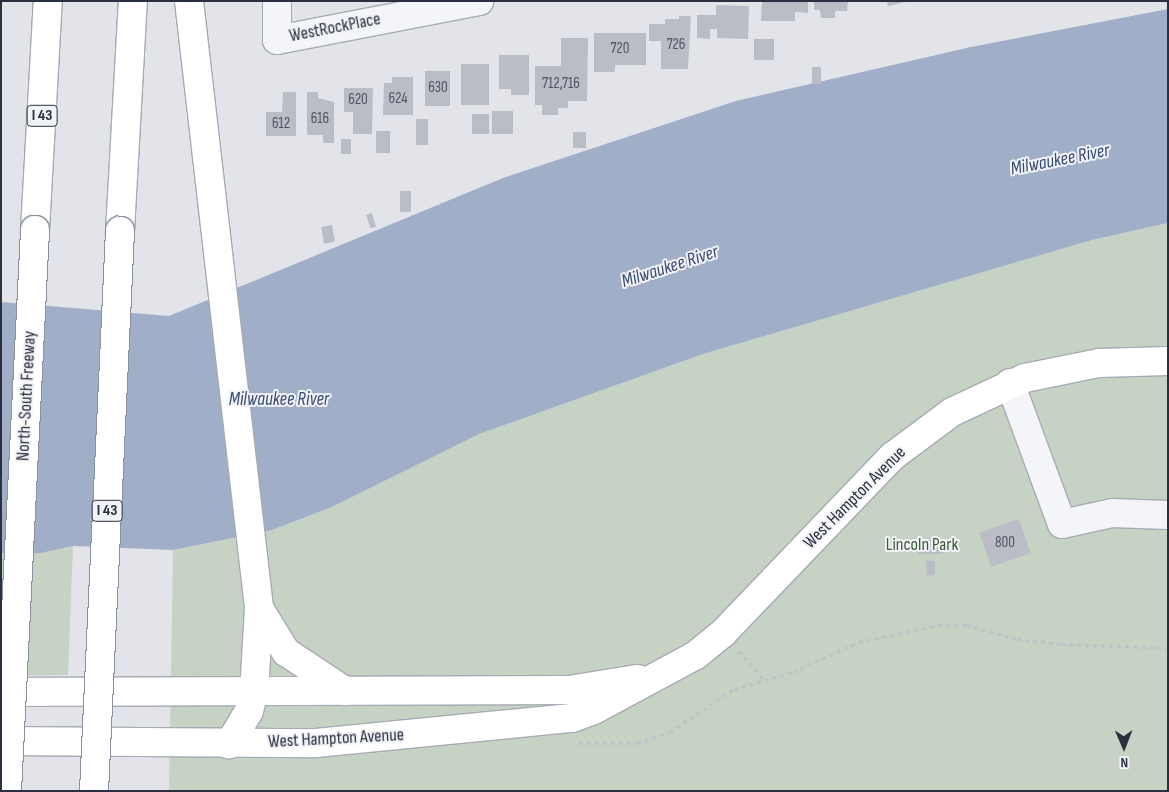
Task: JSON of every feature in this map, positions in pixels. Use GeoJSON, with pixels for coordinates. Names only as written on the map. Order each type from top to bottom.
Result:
{"type":"FeatureCollection","features":[{"type":"Feature","properties":{"kind":"main road","name":"North-South Freeway"},"geometry":{"type":"LineString","coordinates":[[7,791],[48,1]]}},
{"type":"Feature","properties":{"kind":"main road","name":"I 43"},"geometry":{"type":"LineString","coordinates":[[94,791],[120,231],[133,1]]}},
{"type":"Feature","properties":{"kind":"main road"},"geometry":{"type":"LineString","coordinates":[[189,1],[258,599],[254,691],[249,711],[229,744]]}},
{"type":"Feature","properties":{"kind":"main road","name":"West Hampton Avenue"},"geometry":{"type":"LineString","coordinates":[[1,741],[229,744],[316,743],[572,718],[594,710],[696,655],[723,633],[893,456],[952,412],[1010,383],[1099,363],[1168,361]]}},
{"type":"Feature","properties":{"kind":"main road"},"geometry":{"type":"LineString","coordinates":[[258,599],[286,652],[345,691]]}},
{"type":"Feature","properties":{"kind":"main road","name":"West Hampton Avenue"},"geometry":{"type":"LineString","coordinates":[[1,692],[570,690],[660,676]]}},
{"type":"Feature","properties":{"kind":"street","name":"WestRockPlace"},"geometry":{"type":"LineString","coordinates":[[277,1],[277,40],[423,6],[479,1]]}},
{"type":"Feature","properties":{"kind":"street"},"geometry":{"type":"LineString","coordinates":[[1010,383],[1062,524],[1112,513],[1168,515]]}},
{"type":"Feature","properties":{"kind":"path"},"geometry":{"type":"LineString","coordinates":[[575,743],[637,743],[670,732],[734,690],[763,679],[793,672],[859,642],[938,625],[966,625],[1017,638],[1061,644],[1168,648]]}},
{"type":"Feature","properties":{"kind":"path"},"geometry":{"type":"LineString","coordinates":[[723,633],[763,679]]}},
{"type":"Feature","properties":{"kind":"green space","name":"Lincoln Park"},"geometry":{"type":"Polygon","coordinates":[[[1168,223],[1168,791],[169,791],[173,550],[272,530],[332,507],[479,434],[703,354],[1092,240],[1168,223]]]}},
{"type":"Feature","properties":{"kind":"green space"},"geometry":{"type":"Polygon","coordinates":[[[73,546],[68,675],[1,676],[1,553],[41,553],[73,546]]]}},
{"type":"Feature","properties":{"kind":"water","name":"Milwaukee River"},"geometry":{"type":"Polygon","coordinates":[[[1168,9],[1168,223],[1092,240],[703,354],[479,434],[332,507],[272,530],[173,550],[73,546],[41,553],[1,553],[1,302],[169,316],[503,178],[736,101],[971,47],[1168,9]]]}},
{"type":"Feature","properties":{"kind":"building"},"geometry":{"type":"Polygon","coordinates":[[[762,1],[808,1],[808,13],[795,12],[795,21],[761,21],[762,1]]]}},
{"type":"Feature","properties":{"kind":"building"},"geometry":{"type":"Polygon","coordinates":[[[814,1],[848,1],[847,11],[835,11],[835,18],[821,18],[820,10],[814,10],[814,1]]]}},
{"type":"Feature","properties":{"kind":"building"},"geometry":{"type":"Polygon","coordinates":[[[887,1],[905,1],[905,2],[888,6],[887,1]]]}},
{"type":"Feature","properties":{"kind":"building"},"geometry":{"type":"Polygon","coordinates":[[[716,5],[749,6],[748,39],[717,38],[717,29],[710,29],[710,39],[697,38],[697,15],[716,15],[716,5]]]}},
{"type":"Feature","properties":{"kind":"building"},"geometry":{"type":"Polygon","coordinates":[[[679,16],[691,16],[688,69],[661,69],[661,41],[649,41],[649,24],[665,24],[665,19],[679,19],[679,16]]]}},
{"type":"Feature","properties":{"kind":"building"},"geometry":{"type":"Polygon","coordinates":[[[594,33],[646,33],[646,65],[615,65],[615,72],[594,72],[594,33]]]}},
{"type":"Feature","properties":{"kind":"building"},"geometry":{"type":"Polygon","coordinates":[[[561,38],[588,38],[587,101],[568,101],[568,108],[558,108],[558,115],[542,115],[542,105],[535,105],[535,66],[561,66],[561,38]]]}},
{"type":"Feature","properties":{"kind":"building"},"geometry":{"type":"Polygon","coordinates":[[[754,39],[774,39],[774,60],[754,60],[754,39]]]}},
{"type":"Feature","properties":{"kind":"building"},"geometry":{"type":"Polygon","coordinates":[[[499,55],[529,55],[529,95],[511,95],[511,89],[499,89],[499,55]]]}},
{"type":"Feature","properties":{"kind":"building"},"geometry":{"type":"Polygon","coordinates":[[[461,64],[489,64],[489,105],[461,105],[461,64]]]}},
{"type":"Feature","properties":{"kind":"building"},"geometry":{"type":"Polygon","coordinates":[[[812,67],[821,67],[821,84],[812,84],[812,67]]]}},
{"type":"Feature","properties":{"kind":"building"},"geometry":{"type":"Polygon","coordinates":[[[425,71],[450,71],[450,106],[425,106],[425,71]]]}},
{"type":"Feature","properties":{"kind":"building"},"geometry":{"type":"Polygon","coordinates":[[[392,77],[413,77],[413,115],[383,115],[384,83],[392,83],[392,77]]]}},
{"type":"Feature","properties":{"kind":"building"},"geometry":{"type":"Polygon","coordinates":[[[344,88],[373,88],[372,134],[353,134],[353,112],[344,112],[344,88]]]}},
{"type":"Feature","properties":{"kind":"building"},"geometry":{"type":"Polygon","coordinates":[[[283,92],[296,92],[296,136],[266,136],[266,112],[282,112],[283,92]]]}},
{"type":"Feature","properties":{"kind":"building"},"geometry":{"type":"Polygon","coordinates":[[[307,92],[318,92],[318,98],[334,102],[334,143],[323,143],[323,135],[307,135],[307,92]]]}},
{"type":"Feature","properties":{"kind":"building"},"geometry":{"type":"Polygon","coordinates":[[[492,111],[513,111],[513,134],[492,134],[492,111]]]}},
{"type":"Feature","properties":{"kind":"building"},"geometry":{"type":"Polygon","coordinates":[[[472,114],[489,114],[489,134],[472,134],[472,114]]]}},
{"type":"Feature","properties":{"kind":"building"},"geometry":{"type":"Polygon","coordinates":[[[416,119],[428,119],[428,145],[416,145],[416,119]]]}},
{"type":"Feature","properties":{"kind":"building"},"geometry":{"type":"Polygon","coordinates":[[[376,131],[390,131],[390,153],[376,153],[376,131]]]}},
{"type":"Feature","properties":{"kind":"building"},"geometry":{"type":"Polygon","coordinates":[[[573,132],[586,132],[586,148],[573,148],[573,132]]]}},
{"type":"Feature","properties":{"kind":"building"},"geometry":{"type":"Polygon","coordinates":[[[341,139],[351,139],[351,154],[341,154],[341,139]]]}},
{"type":"Feature","properties":{"kind":"building"},"geometry":{"type":"Polygon","coordinates":[[[400,191],[411,191],[411,212],[400,212],[400,191]]]}},
{"type":"Feature","properties":{"kind":"building"},"geometry":{"type":"Polygon","coordinates":[[[372,213],[376,226],[370,228],[366,215],[372,213]]]}},
{"type":"Feature","properties":{"kind":"building"},"geometry":{"type":"Polygon","coordinates":[[[332,225],[335,242],[324,244],[321,227],[332,225]]]}},
{"type":"Feature","properties":{"kind":"building"},"geometry":{"type":"Polygon","coordinates":[[[1019,519],[1031,553],[991,567],[979,533],[1019,519]]]}},
{"type":"Feature","properties":{"kind":"building"},"geometry":{"type":"Polygon","coordinates":[[[918,540],[943,540],[943,554],[918,554],[918,540]]]}},
{"type":"Feature","properties":{"kind":"building"},"geometry":{"type":"Polygon","coordinates":[[[926,561],[935,561],[935,575],[927,576],[926,561]]]}}]}
